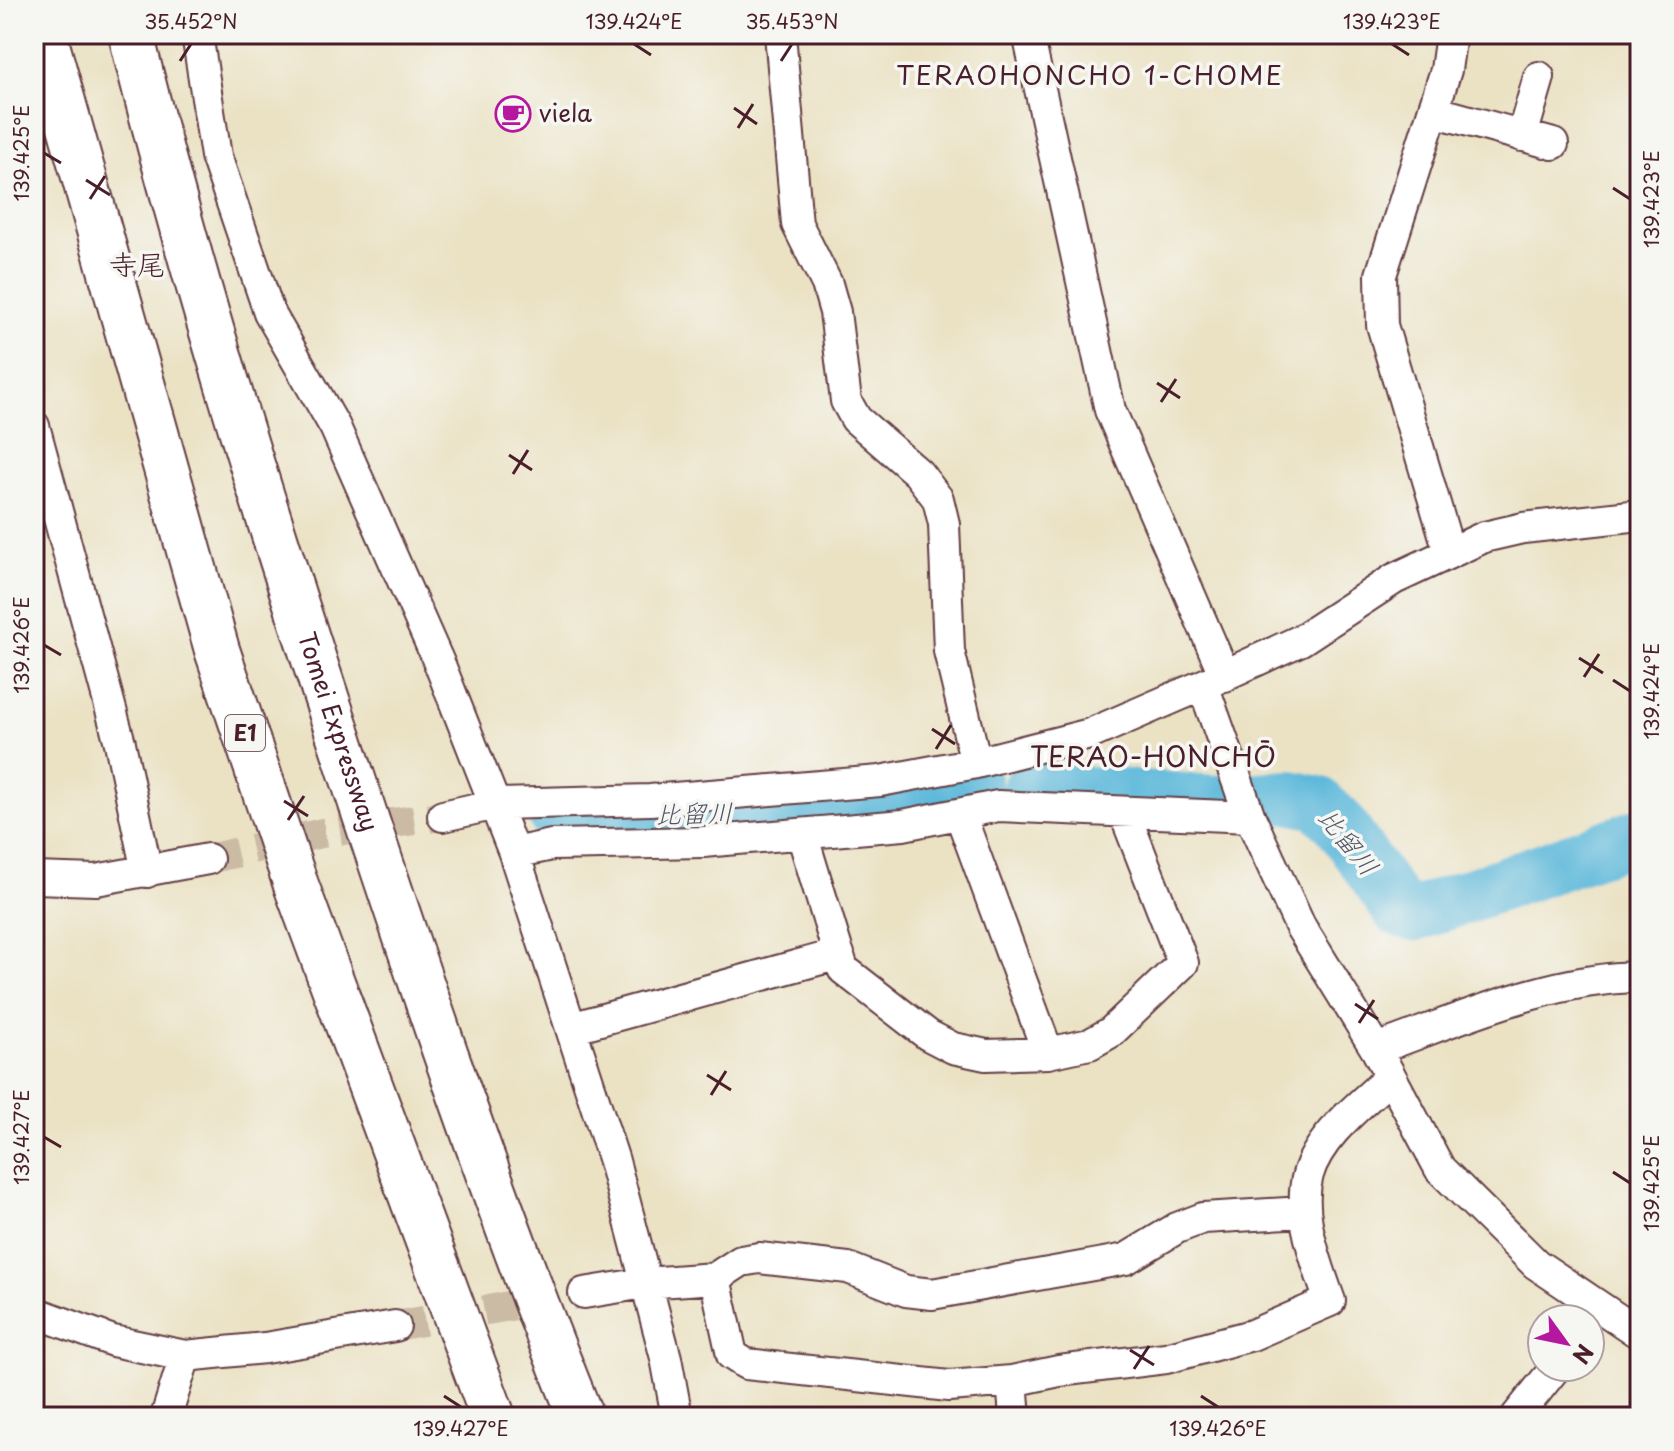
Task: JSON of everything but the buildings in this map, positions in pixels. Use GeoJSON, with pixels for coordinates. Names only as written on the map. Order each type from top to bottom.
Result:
{"type":"FeatureCollection","features":[{"type":"Feature","properties":{"kind":"highway","name":"E1"},"geometry":{"type":"LineString","coordinates":[[44,34],[217,650],[296,885],[493,1417]]}},
{"type":"Feature","properties":{"kind":"highway","name":"Tomei Expressway"},"geometry":{"type":"LineString","coordinates":[[131,34],[155,134],[318,673],[449,1071],[581,1417]]}},
{"type":"Feature","properties":{"kind":"street"},"geometry":{"type":"LineString","coordinates":[[197,34],[216,156],[269,312],[335,427],[514,853],[614,1161],[666,1358],[677,1417]]}},
{"type":"Feature","properties":{"kind":"street"},"geometry":{"type":"LineString","coordinates":[[780,34],[797,224],[827,284],[835,312],[846,401],[856,419],[918,473],[938,499],[944,524],[949,651],[976,763]]}},
{"type":"Feature","properties":{"kind":"street"},"geometry":{"type":"LineString","coordinates":[[1028,34],[1110,410],[1214,680],[1246,805],[1300,926],[1376,1049],[1440,1169],[1536,1264],[1582,1303]]}},
{"type":"Feature","properties":{"kind":"street"},"geometry":{"type":"LineString","coordinates":[[1449,551],[1382,325],[1381,275],[1446,70],[1451,34]]}},
{"type":"Feature","properties":{"kind":"street"},"geometry":{"type":"LineString","coordinates":[[1522,136],[1539,77]]}},
{"type":"Feature","properties":{"kind":"street"},"geometry":{"type":"LineString","coordinates":[[1433,111],[1553,144]]}},
{"type":"Feature","properties":{"kind":"street"},"geometry":{"type":"LineString","coordinates":[[34,426],[120,743],[147,872]]}},
{"type":"Feature","properties":{"kind":"street"},"geometry":{"type":"LineString","coordinates":[[443,816],[496,804],[650,800],[880,781],[976,763],[1090,734],[1214,680],[1301,640],[1394,579],[1484,537],[1523,528],[1640,515]]}},
{"type":"Feature","properties":{"kind":"street"},"geometry":{"type":"LineString","coordinates":[[514,853],[552,845],[703,842],[903,825],[1010,806],[1124,812],[1246,805]]}},
{"type":"Feature","properties":{"kind":"street"},"geometry":{"type":"LineString","coordinates":[[802,834],[843,969],[928,1035],[953,1048],[986,1055],[1048,1053],[1090,1044],[1111,1032],[1183,963],[1124,812]]}},
{"type":"Feature","properties":{"kind":"street"},"geometry":{"type":"LineString","coordinates":[[960,814],[1048,1053]]}},
{"type":"Feature","properties":{"kind":"street"},"geometry":{"type":"LineString","coordinates":[[34,878],[96,880],[208,859]]}},
{"type":"Feature","properties":{"kind":"street"},"geometry":{"type":"LineString","coordinates":[[571,1028],[839,954]]}},
{"type":"Feature","properties":{"kind":"street"},"geometry":{"type":"LineString","coordinates":[[1376,1049],[1513,1000],[1619,977],[1640,977]]}},
{"type":"Feature","properties":{"kind":"street"},"geometry":{"type":"LineString","coordinates":[[715,1278],[732,1355],[746,1364],[949,1386],[1012,1381],[1059,1371],[1166,1358],[1252,1335],[1330,1301],[1304,1212],[1305,1180],[1316,1152],[1331,1131],[1390,1078]]}},
{"type":"Feature","properties":{"kind":"street"},"geometry":{"type":"LineString","coordinates":[[584,1293],[645,1283],[715,1278],[741,1261],[785,1260],[848,1268],[906,1291],[932,1294],[1126,1259],[1177,1228],[1203,1218],[1304,1212]]}},
{"type":"Feature","properties":{"kind":"street"},"geometry":{"type":"LineString","coordinates":[[34,1312],[113,1341],[185,1356],[265,1348],[395,1326]]}},
{"type":"Feature","properties":{"kind":"street"},"geometry":{"type":"LineString","coordinates":[[1606,1319],[1640,1334]]}},
{"type":"Feature","properties":{"kind":"street"},"geometry":{"type":"LineString","coordinates":[[166,1417],[185,1356]]}},
{"type":"Feature","properties":{"kind":"street"},"geometry":{"type":"LineString","coordinates":[[1012,1381],[1015,1417]]}},
{"type":"Feature","properties":{"kind":"street"},"geometry":{"type":"LineString","coordinates":[[1516,1417],[1543,1383]]}},
{"type":"Feature","properties":{"kind":"waterway","name":"比留川"},"geometry":{"type":"LineString","coordinates":[[556,817],[659,818],[820,809],[975,784]]}},
{"type":"Feature","properties":{"kind":"waterway","name":"比留川"},"geometry":{"type":"LineString","coordinates":[[1029,789],[1215,802],[1290,797],[1318,803],[1338,822],[1399,910],[1414,915],[1640,835]]}},
{"type":"Feature","properties":{"kind":"tunnel"},"geometry":{"type":"LineString","coordinates":[[208,859],[322,833],[443,816]]}},
{"type":"Feature","properties":{"kind":"tunnel"},"geometry":{"type":"LineString","coordinates":[[395,1326],[584,1293]]}},
{"type":"Feature","properties":{"kind":"place","name":"viela"},"geometry":{"type":"Point","coordinates":[513,114]}},
{"type":"Feature","properties":{"kind":"district","name":"TERAOHONCHO 1-CHOME"},"geometry":{"type":"Point","coordinates":[1090,76]}},
{"type":"Feature","properties":{"kind":"district","name":"寺尾"},"geometry":{"type":"Point","coordinates":[137,265]}},
{"type":"Feature","properties":{"kind":"district","name":"TERAO-HONCHŌ"},"geometry":{"type":"Point","coordinates":[1153,757]}}]}
